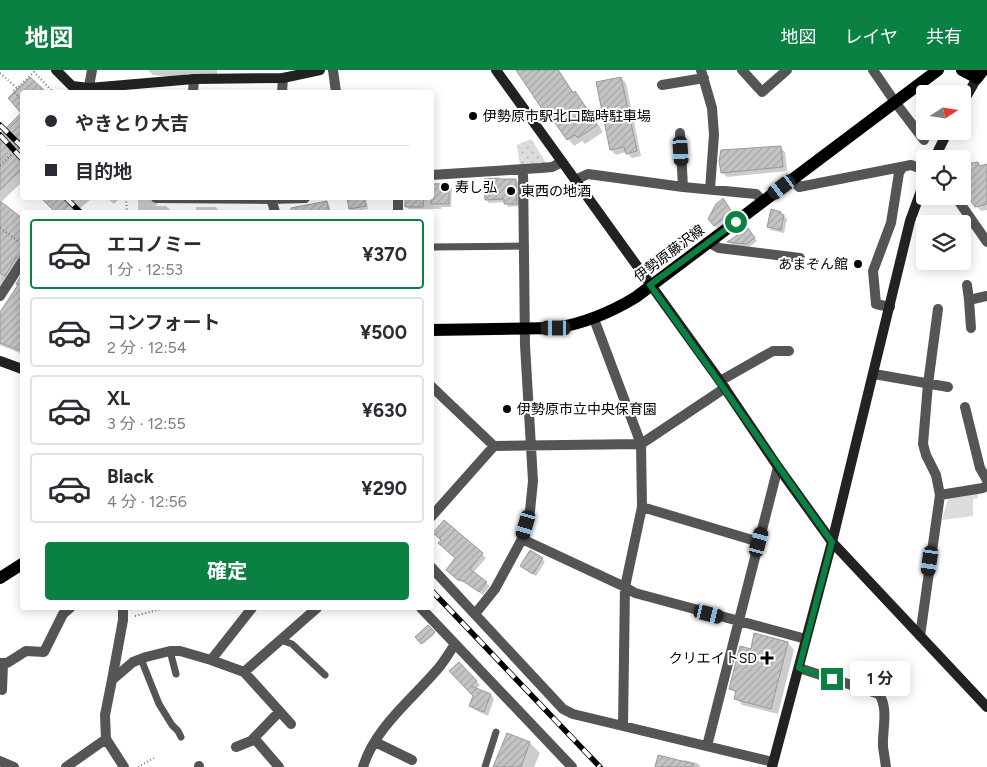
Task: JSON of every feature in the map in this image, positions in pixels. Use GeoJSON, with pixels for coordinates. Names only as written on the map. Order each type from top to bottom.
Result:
{"type":"FeatureCollection","features":[{"type":"Feature","properties":{"kind":"main road","name":"伊勢原藤沢線"},"geometry":{"type":"LineString","coordinates":[[434,330],[556,328],[576,325],[616,310],[636,297],[938,70]]}},
{"type":"Feature","properties":{"kind":"main road"},"geometry":{"type":"LineString","coordinates":[[962,70],[980,74]]}},
{"type":"Feature","properties":{"kind":"main road"},"geometry":{"type":"LineString","coordinates":[[0,578],[20,565]]}},
{"type":"Feature","properties":{"kind":"street"},"geometry":{"type":"LineString","coordinates":[[56,70],[72,89],[89,90],[194,79],[217,74],[283,74],[320,70]]}},
{"type":"Feature","properties":{"kind":"street"},"geometry":{"type":"LineString","coordinates":[[89,90],[92,70]]}},
{"type":"Feature","properties":{"kind":"street"},"geometry":{"type":"LineString","coordinates":[[333,70],[336,90]]}},
{"type":"Feature","properties":{"kind":"street"},"geometry":{"type":"LineString","coordinates":[[496,70],[832,542],[987,708]]}},
{"type":"Feature","properties":{"kind":"street"},"geometry":{"type":"LineString","coordinates":[[742,70],[762,92],[787,70]]}},
{"type":"Feature","properties":{"kind":"street"},"geometry":{"type":"LineString","coordinates":[[873,70],[894,102],[916,130]]}},
{"type":"Feature","properties":{"kind":"street"},"geometry":{"type":"LineString","coordinates":[[282,90],[283,74]]}},
{"type":"Feature","properties":{"kind":"street"},"geometry":{"type":"LineString","coordinates":[[662,86],[702,74],[712,108],[714,135],[710,190]]}},
{"type":"Feature","properties":{"kind":"street"},"geometry":{"type":"LineString","coordinates":[[971,89],[980,74]]}},
{"type":"Feature","properties":{"kind":"street"},"geometry":{"type":"LineString","coordinates":[[193,90],[194,79]]}},
{"type":"Feature","properties":{"kind":"street"},"geometry":{"type":"LineString","coordinates":[[680,133],[683,187]]}},
{"type":"Feature","properties":{"kind":"street"},"geometry":{"type":"LineString","coordinates":[[434,174],[552,167],[562,162]]}},
{"type":"Feature","properties":{"kind":"street"},"geometry":{"type":"LineString","coordinates":[[792,179],[798,187],[911,165],[916,167]]}},
{"type":"Feature","properties":{"kind":"street"},"geometry":{"type":"LineString","coordinates":[[890,307],[876,304],[873,271],[891,223],[899,173],[902,168]]}},
{"type":"Feature","properties":{"kind":"street"},"geometry":{"type":"LineString","coordinates":[[475,614],[495,589],[522,539],[530,511],[533,481],[525,329],[523,169]]}},
{"type":"Feature","properties":{"kind":"street"},"geometry":{"type":"LineString","coordinates":[[575,180],[588,174],[683,187],[756,194],[763,201]]}},
{"type":"Feature","properties":{"kind":"street"},"geometry":{"type":"LineString","coordinates":[[434,570],[563,709],[573,714],[707,746],[772,764],[832,542],[910,221],[916,205]]}},
{"type":"Feature","properties":{"kind":"street"},"geometry":{"type":"LineString","coordinates":[[961,205],[987,242]]}},
{"type":"Feature","properties":{"kind":"street"},"geometry":{"type":"LineString","coordinates":[[708,242],[719,248],[800,258]]}},
{"type":"Feature","properties":{"kind":"street"},"geometry":{"type":"LineString","coordinates":[[0,296],[20,265]]}},
{"type":"Feature","properties":{"kind":"street"},"geometry":{"type":"LineString","coordinates":[[967,286],[971,328]]}},
{"type":"Feature","properties":{"kind":"street"},"geometry":{"type":"LineString","coordinates":[[969,300],[987,296]]}},
{"type":"Feature","properties":{"kind":"street"},"geometry":{"type":"LineString","coordinates":[[920,636],[940,496],[936,475],[923,444],[928,384],[938,309]]}},
{"type":"Feature","properties":{"kind":"street"},"geometry":{"type":"LineString","coordinates":[[594,319],[641,444],[642,507],[625,587],[624,726]]}},
{"type":"Feature","properties":{"kind":"street"},"geometry":{"type":"LineString","coordinates":[[434,393],[494,446],[641,444],[722,385],[773,351],[788,350]]}},
{"type":"Feature","properties":{"kind":"street"},"geometry":{"type":"LineString","coordinates":[[0,361],[20,369]]}},
{"type":"Feature","properties":{"kind":"street"},"geometry":{"type":"LineString","coordinates":[[874,374],[948,387]]}},
{"type":"Feature","properties":{"kind":"street"},"geometry":{"type":"LineString","coordinates":[[964,407],[980,468],[987,480]]}},
{"type":"Feature","properties":{"kind":"street"},"geometry":{"type":"LineString","coordinates":[[434,514],[494,446]]}},
{"type":"Feature","properties":{"kind":"street"},"geometry":{"type":"LineString","coordinates":[[707,746],[778,467]]}},
{"type":"Feature","properties":{"kind":"street"},"geometry":{"type":"LineString","coordinates":[[940,496],[983,488],[987,485]]}},
{"type":"Feature","properties":{"kind":"street"},"geometry":{"type":"LineString","coordinates":[[642,507],[759,542]]}},
{"type":"Feature","properties":{"kind":"street"},"geometry":{"type":"LineString","coordinates":[[522,539],[625,587],[635,594],[806,639]]}},
{"type":"Feature","properties":{"kind":"street"},"geometry":{"type":"LineString","coordinates":[[2,690],[1,663],[7,663],[26,650],[44,652],[51,648],[63,614],[68,610]]}},
{"type":"Feature","properties":{"kind":"street"},"geometry":{"type":"LineString","coordinates":[[123,610],[123,620],[106,715],[106,739],[124,767]]}},
{"type":"Feature","properties":{"kind":"street"},"geometry":{"type":"LineString","coordinates":[[211,660],[250,610]]}},
{"type":"Feature","properties":{"kind":"street"},"geometry":{"type":"LineString","coordinates":[[244,672],[315,610]]}},
{"type":"Feature","properties":{"kind":"street"},"geometry":{"type":"LineString","coordinates":[[423,610],[572,767]]}},
{"type":"Feature","properties":{"kind":"street"},"geometry":{"type":"LineString","coordinates":[[363,767],[375,742],[399,710],[436,671],[455,644]]}},
{"type":"Feature","properties":{"kind":"street"},"geometry":{"type":"LineString","coordinates":[[112,680],[133,662],[170,651],[180,651],[244,672],[290,724]]}},
{"type":"Feature","properties":{"kind":"street"},"geometry":{"type":"LineString","coordinates":[[799,668],[879,694],[883,700],[883,746],[886,767]]}},
{"type":"Feature","properties":{"kind":"street"},"geometry":{"type":"LineString","coordinates":[[236,748],[254,738],[279,712]]}},
{"type":"Feature","properties":{"kind":"street"},"geometry":{"type":"LineString","coordinates":[[254,738],[279,767]]}},
{"type":"Feature","properties":{"kind":"street"},"geometry":{"type":"LineString","coordinates":[[66,767],[106,739]]}},
{"type":"Feature","properties":{"kind":"street"},"geometry":{"type":"LineString","coordinates":[[375,742],[412,760]]}},
{"type":"Feature","properties":{"kind":"street"},"geometry":{"type":"LineString","coordinates":[[0,761],[14,767]]}},
{"type":"Feature","properties":{"kind":"lane"},"geometry":{"type":"LineString","coordinates":[[434,247],[525,246]]}},
{"type":"Feature","properties":{"kind":"lane"},"geometry":{"type":"LineString","coordinates":[[281,640],[292,644],[325,676]]}},
{"type":"Feature","properties":{"kind":"lane"},"geometry":{"type":"LineString","coordinates":[[170,651],[176,674]]}},
{"type":"Feature","properties":{"kind":"lane"},"geometry":{"type":"LineString","coordinates":[[141,659],[159,704],[181,737]]}},
{"type":"Feature","properties":{"kind":"lane"},"geometry":{"type":"LineString","coordinates":[[485,767],[496,732]]}},
{"type":"Feature","properties":{"kind":"path"},"geometry":{"type":"LineString","coordinates":[[20,98],[13,91],[34,72],[51,90]]}},
{"type":"Feature","properties":{"kind":"path"},"geometry":{"type":"LineString","coordinates":[[0,73],[17,88]]}},
{"type":"Feature","properties":{"kind":"path"},"geometry":{"type":"LineString","coordinates":[[0,165],[20,146]]}},
{"type":"Feature","properties":{"kind":"path"},"geometry":{"type":"LineString","coordinates":[[0,228],[20,243]]}},
{"type":"Feature","properties":{"kind":"path"},"geometry":{"type":"LineString","coordinates":[[123,620],[158,610]]}},
{"type":"Feature","properties":{"kind":"path"},"geometry":{"type":"LineString","coordinates":[[138,767],[154,758]]}},
{"type":"Feature","properties":{"kind":"shaded area"},"geometry":{"type":"Polygon","coordinates":[[[531,139],[547,164],[520,166],[517,145],[531,139]]]}},
{"type":"Feature","properties":{"kind":"shaded area"},"geometry":{"type":"Polygon","coordinates":[[[978,493],[978,498],[973,499],[973,516],[942,520],[948,499],[978,493]]]}},
{"type":"Feature","properties":{"kind":"building"},"geometry":{"type":"Polygon","coordinates":[[[516,70],[558,70],[573,93],[575,91],[597,125],[578,138],[575,135],[567,140],[544,107],[542,109],[516,70]]]}},
{"type":"Feature","properties":{"kind":"building"},"geometry":{"type":"Polygon","coordinates":[[[30,77],[44,90],[20,90],[20,112],[8,98],[30,77]]]}},
{"type":"Feature","properties":{"kind":"building"},"geometry":{"type":"Polygon","coordinates":[[[621,77],[637,151],[626,154],[624,147],[610,150],[596,82],[621,77]]]}},
{"type":"Feature","properties":{"kind":"building"},"geometry":{"type":"Polygon","coordinates":[[[20,114],[20,171],[0,190],[0,134],[20,114]]]}},
{"type":"Feature","properties":{"kind":"building"},"geometry":{"type":"Polygon","coordinates":[[[781,146],[783,167],[721,173],[719,161],[721,150],[781,146]]]}},
{"type":"Feature","properties":{"kind":"building"},"geometry":{"type":"Polygon","coordinates":[[[978,162],[979,166],[987,164],[987,204],[975,207],[971,201],[971,163],[978,162]]]}},
{"type":"Feature","properties":{"kind":"building"},"geometry":{"type":"Polygon","coordinates":[[[484,179],[516,179],[517,204],[504,204],[504,199],[485,200],[484,179]]]}},
{"type":"Feature","properties":{"kind":"building"},"geometry":{"type":"Polygon","coordinates":[[[434,184],[449,184],[449,204],[431,204],[431,200],[434,200],[434,184]]]}},
{"type":"Feature","properties":{"kind":"building"},"geometry":{"type":"Polygon","coordinates":[[[723,198],[732,212],[714,226],[708,219],[716,204],[723,198]]]}},
{"type":"Feature","properties":{"kind":"building"},"geometry":{"type":"Polygon","coordinates":[[[43,200],[75,200],[63,210],[53,210],[43,200]]]}},
{"type":"Feature","properties":{"kind":"building"},"geometry":{"type":"Polygon","coordinates":[[[347,200],[364,200],[366,206],[349,209],[347,200]]]}},
{"type":"Feature","properties":{"kind":"building"},"geometry":{"type":"Polygon","coordinates":[[[405,200],[424,200],[423,207],[405,207],[405,200]]]}},
{"type":"Feature","properties":{"kind":"building"},"geometry":{"type":"Polygon","coordinates":[[[0,201],[20,216],[20,256],[16,258],[5,276],[0,273],[0,201]]]}},
{"type":"Feature","properties":{"kind":"building"},"geometry":{"type":"Polygon","coordinates":[[[327,201],[329,210],[291,210],[291,208],[327,201]]]}},
{"type":"Feature","properties":{"kind":"building"},"geometry":{"type":"Polygon","coordinates":[[[771,209],[784,215],[781,230],[767,227],[771,209]]]}},
{"type":"Feature","properties":{"kind":"building"},"geometry":{"type":"Polygon","coordinates":[[[748,228],[755,238],[746,244],[727,242],[748,228]]]}},
{"type":"Feature","properties":{"kind":"building"},"geometry":{"type":"Polygon","coordinates":[[[20,277],[20,350],[0,343],[0,312],[18,285],[16,284],[20,277]]]}},
{"type":"Feature","properties":{"kind":"building"},"geometry":{"type":"Polygon","coordinates":[[[444,520],[483,553],[470,569],[487,582],[479,592],[460,579],[459,581],[446,570],[455,558],[438,543],[441,540],[434,532],[444,520]]]}},
{"type":"Feature","properties":{"kind":"building"},"geometry":{"type":"Polygon","coordinates":[[[530,550],[543,558],[533,574],[520,566],[530,550]]]}},
{"type":"Feature","properties":{"kind":"building"},"geometry":{"type":"Polygon","coordinates":[[[428,625],[435,632],[421,644],[415,637],[428,625]]]}},
{"type":"Feature","properties":{"kind":"building"},"geometry":{"type":"Polygon","coordinates":[[[754,633],[788,642],[771,709],[734,699],[736,691],[729,689],[740,646],[751,649],[754,633]]]}},
{"type":"Feature","properties":{"kind":"building"},"geometry":{"type":"Polygon","coordinates":[[[459,662],[477,681],[471,686],[491,694],[484,712],[469,706],[473,696],[449,671],[459,662]]]}},
{"type":"Feature","properties":{"kind":"building"},"geometry":{"type":"Polygon","coordinates":[[[507,733],[530,742],[521,767],[493,767],[507,733]]]}},
{"type":"Feature","properties":{"kind":"building"},"geometry":{"type":"Polygon","coordinates":[[[658,755],[694,764],[693,767],[655,767],[658,755]]]}},
{"type":"Feature","properties":{"kind":"railway"},"geometry":{"type":"LineString","coordinates":[[0,125],[20,145]]}},
{"type":"Feature","properties":{"kind":"railway"},"geometry":{"type":"LineString","coordinates":[[0,135],[20,157]]}},
{"type":"Feature","properties":{"kind":"railway"},"geometry":{"type":"LineString","coordinates":[[68,200],[78,210]]}},
{"type":"Feature","properties":{"kind":"railway"},"geometry":{"type":"LineString","coordinates":[[434,593],[600,767]]}},
{"type":"Feature","properties":{"kind":"place","name":"伊勢原市駅北口臨時駐車場"},"geometry":{"type":"Point","coordinates":[473,116]}},
{"type":"Feature","properties":{"kind":"place","name":"寿し弘"},"geometry":{"type":"Point","coordinates":[445,187]}},
{"type":"Feature","properties":{"kind":"place","name":"東西の地酒"},"geometry":{"type":"Point","coordinates":[511,191]}},
{"type":"Feature","properties":{"kind":"place","name":"あまぞん館"},"geometry":{"type":"Point","coordinates":[858,264]}},
{"type":"Feature","properties":{"kind":"place","name":"伊勢原市立中央保育園"},"geometry":{"type":"Point","coordinates":[507,409]}},
{"type":"Feature","properties":{"kind":"place","name":"クリエイトSD"},"geometry":{"type":"Point","coordinates":[767,658]}},
{"type":"Feature","properties":{"kind":"route"},"geometry":{"type":"LineString","coordinates":[[736,222],[650,285],[720,381],[832,542],[799,668],[832,679]]}}]}
